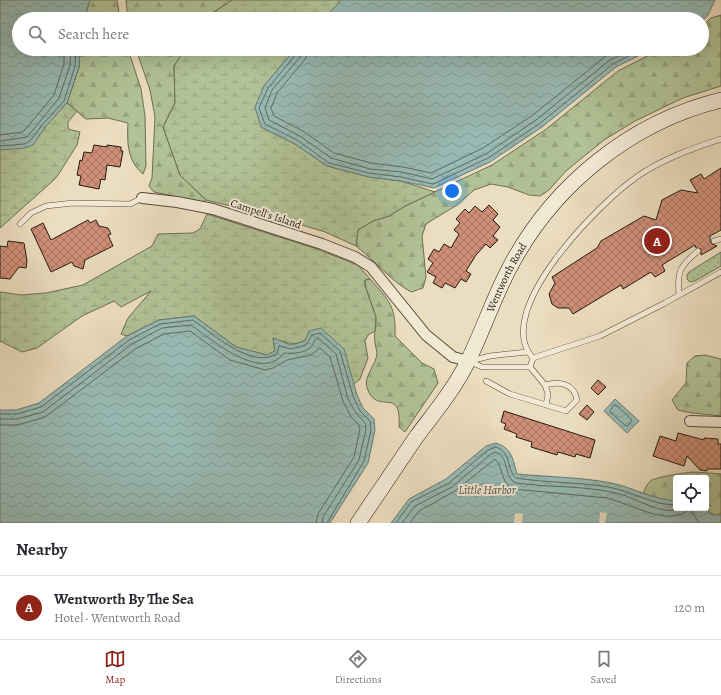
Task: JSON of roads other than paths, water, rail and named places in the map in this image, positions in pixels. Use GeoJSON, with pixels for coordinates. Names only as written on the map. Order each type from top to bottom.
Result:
{"type":"FeatureCollection","features":[{"type":"Feature","properties":{"kind":"main road","name":"Wentworth Road"},"geometry":{"type":"LineString","coordinates":[[358,523],[468,361],[493,302],[522,244],[554,202],[572,183],[603,157],[636,135],[684,112],[721,100]]}},
{"type":"Feature","properties":{"kind":"street","name":"Campell's Island"},"geometry":{"type":"LineString","coordinates":[[142,198],[177,202],[213,209],[356,257],[371,267],[426,335],[453,357],[468,361]]}},
{"type":"Feature","properties":{"kind":"street"},"geometry":{"type":"LineString","coordinates":[[690,421],[721,422]]}},
{"type":"Feature","properties":{"kind":"lane"},"geometry":{"type":"LineString","coordinates":[[533,358],[527,352],[522,327],[526,311],[554,261],[573,236],[614,196],[639,176],[689,150],[721,139]]}},
{"type":"Feature","properties":{"kind":"lane","name":"Campell's Island"},"geometry":{"type":"LineString","coordinates":[[20,224],[31,213],[46,206],[73,203],[130,204],[142,198]]}},
{"type":"Feature","properties":{"kind":"lane"},"geometry":{"type":"LineString","coordinates":[[714,241],[721,239]]}},
{"type":"Feature","properties":{"kind":"lane"},"geometry":{"type":"LineString","coordinates":[[679,295],[678,278],[680,271],[684,263],[698,251]]}},
{"type":"Feature","properties":{"kind":"lane"},"geometry":{"type":"LineString","coordinates":[[533,358],[600,336],[721,272]]}},
{"type":"Feature","properties":{"kind":"lane"},"geometry":{"type":"LineString","coordinates":[[468,361],[490,356],[527,352]]}},
{"type":"Feature","properties":{"kind":"lane"},"geometry":{"type":"LineString","coordinates":[[530,368],[533,358]]}},
{"type":"Feature","properties":{"kind":"lane"},"geometry":{"type":"LineString","coordinates":[[468,361],[482,367],[530,368],[545,385],[548,394],[546,405]]}},
{"type":"Feature","properties":{"kind":"lane"},"geometry":{"type":"LineString","coordinates":[[486,381],[510,394],[566,411],[577,400],[576,393],[565,384],[559,382],[545,385]]}},
{"type":"Feature","properties":{"kind":"water"},"geometry":{"type":"Polygon","coordinates":[[[0,0],[90,0],[86,12],[12,12],[12,56],[80,56],[79,67],[67,103],[46,126],[33,145],[25,148],[0,149],[0,0]]]}},
{"type":"Feature","properties":{"kind":"water"},"geometry":{"type":"Polygon","coordinates":[[[340,0],[715,0],[709,13],[330,12],[340,0]]]}},
{"type":"Feature","properties":{"kind":"water"},"geometry":{"type":"Polygon","coordinates":[[[289,56],[638,56],[616,67],[542,127],[490,162],[434,188],[401,181],[369,177],[327,166],[295,144],[261,127],[255,107],[264,86],[289,56]]]}},
{"type":"Feature","properties":{"kind":"water"},"geometry":{"type":"Polygon","coordinates":[[[194,316],[236,347],[267,355],[275,351],[273,338],[291,345],[305,341],[309,331],[321,328],[344,349],[357,395],[363,408],[374,419],[375,430],[368,463],[330,523],[0,523],[0,410],[16,410],[39,403],[127,336],[159,320],[194,316]]]}},
{"type":"Feature","properties":{"kind":"water"},"geometry":{"type":"Polygon","coordinates":[[[615,399],[639,421],[627,433],[604,411],[615,399]]]}},
{"type":"Feature","properties":{"kind":"water","name":"Little Harbor"},"geometry":{"type":"Polygon","coordinates":[[[496,443],[509,451],[517,474],[576,478],[611,483],[651,496],[673,501],[673,511],[709,511],[711,514],[721,515],[721,523],[391,523],[409,499],[446,479],[486,446],[496,443]]]}},
{"type":"Feature","properties":{"kind":"place","name":"Wentworth By The Sea"},"geometry":{"type":"Point","coordinates":[657,241]}}]}
